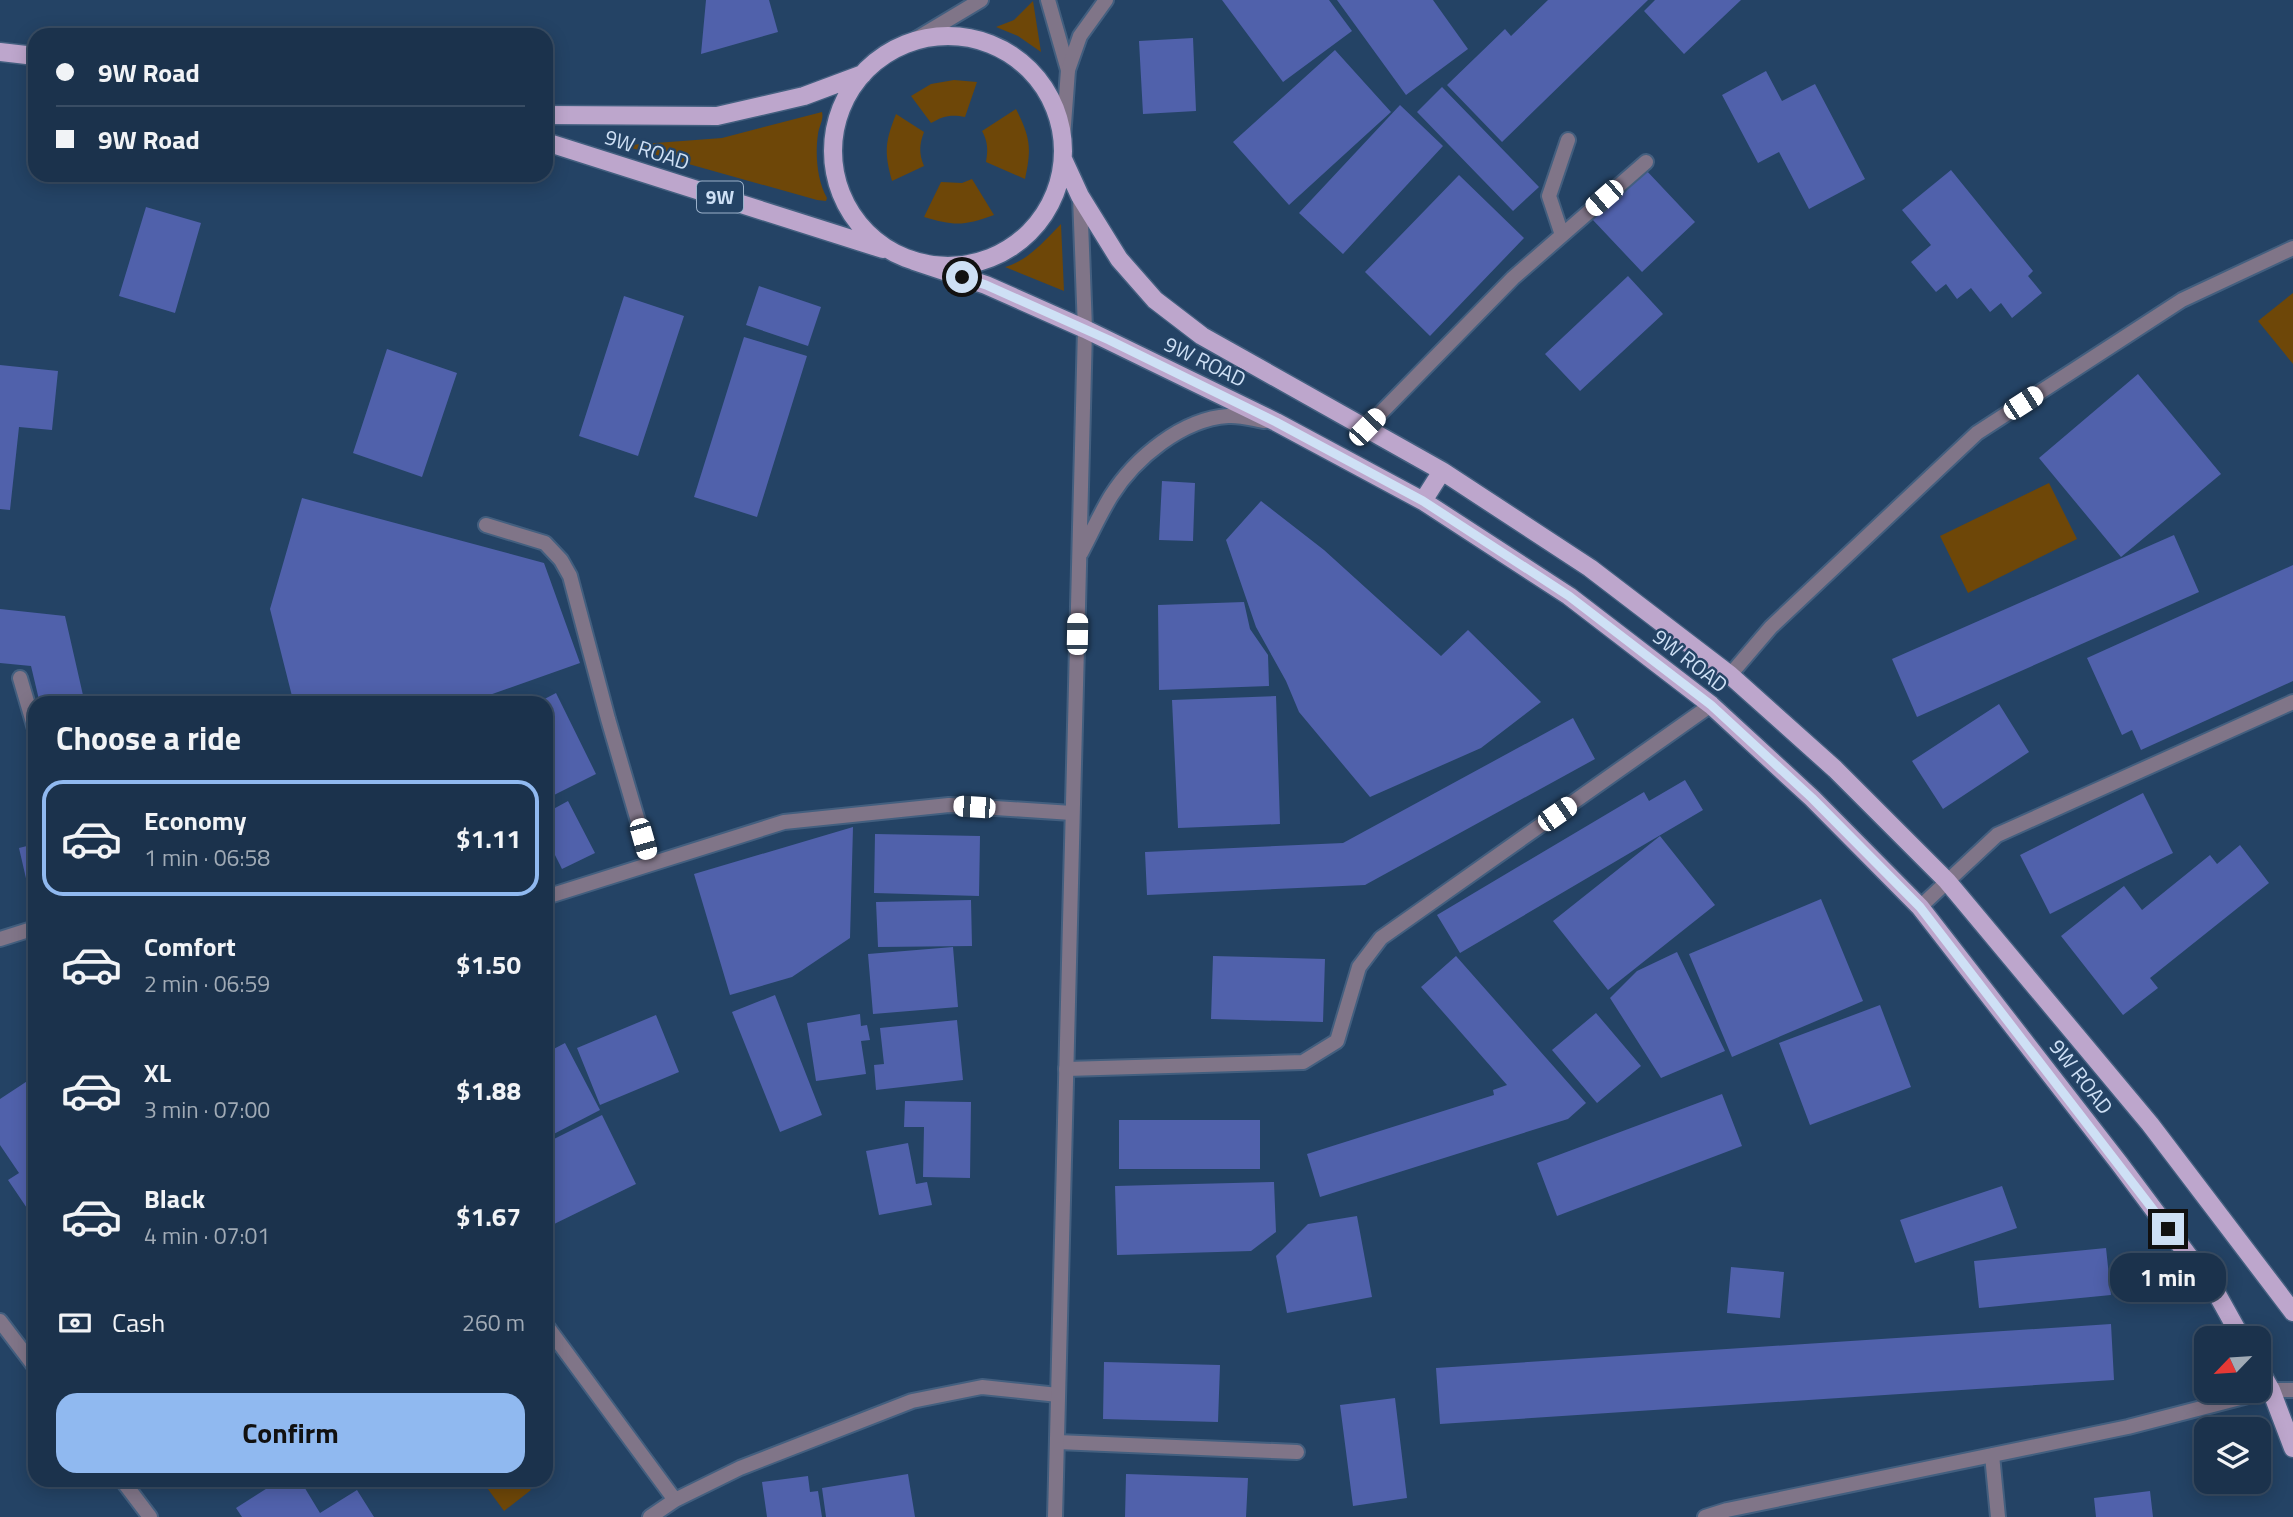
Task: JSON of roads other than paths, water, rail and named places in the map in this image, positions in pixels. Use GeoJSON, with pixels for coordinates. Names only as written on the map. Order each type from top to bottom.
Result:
{"type":"FeatureCollection","features":[{"type":"Feature","properties":{"kind":"main road","name":"9W ROAD"},"geometry":{"type":"LineString","coordinates":[[895,252],[862,227],[841,191],[834,150],[835,129],[841,109],[863,74],[893,49],[911,42],[949,35],[990,43],[1025,65],[1050,98],[1058,117],[1063,138],[1063,159],[1053,199],[1043,217],[1029,233],[1013,246],[986,259],[955,266],[914,261]]}},
{"type":"Feature","properties":{"kind":"main road"},"geometry":{"type":"LineString","coordinates":[[0,52],[28,56]]}},
{"type":"Feature","properties":{"kind":"main road","name":"9W ROAD"},"geometry":{"type":"LineString","coordinates":[[553,114],[717,116],[804,96],[863,74]]}},
{"type":"Feature","properties":{"kind":"main road","name":"9W ROAD"},"geometry":{"type":"LineString","coordinates":[[553,144],[895,252],[986,285],[1085,329],[1276,422],[1423,501],[1569,596],[1711,705],[1812,798],[1920,907],[2152,1207],[2217,1294],[2235,1326]]}},
{"type":"Feature","properties":{"kind":"main road","name":"9W ROAD"},"geometry":{"type":"LineString","coordinates":[[1063,159],[1080,196],[1119,258],[1155,300],[1202,336],[1442,471],[1590,568],[1730,675],[1835,769],[1947,881],[2150,1124],[2293,1312]]}},
{"type":"Feature","properties":{"kind":"main road"},"geometry":{"type":"LineString","coordinates":[[1423,501],[1442,471]]}},
{"type":"Feature","properties":{"kind":"main road"},"geometry":{"type":"LineString","coordinates":[[2272,1393],[2293,1448]]}},
{"type":"Feature","properties":{"kind":"street"},"geometry":{"type":"LineString","coordinates":[[911,42],[981,0]]}},
{"type":"Feature","properties":{"kind":"street"},"geometry":{"type":"LineString","coordinates":[[1048,0],[1068,70]]}},
{"type":"Feature","properties":{"kind":"street"},"geometry":{"type":"LineString","coordinates":[[1063,138],[1068,70],[1080,36],[1106,0]]}},
{"type":"Feature","properties":{"kind":"street"},"geometry":{"type":"LineString","coordinates":[[1562,235],[1549,196],[1568,140]]}},
{"type":"Feature","properties":{"kind":"street"},"geometry":{"type":"LineString","coordinates":[[1367,427],[1513,278],[1646,162]]}},
{"type":"Feature","properties":{"kind":"street"},"geometry":{"type":"LineString","coordinates":[[1055,1517],[1085,329],[1080,196]]}},
{"type":"Feature","properties":{"kind":"street"},"geometry":{"type":"LineString","coordinates":[[1730,675],[1771,627],[1977,433],[2182,300],[2293,248]]}},
{"type":"Feature","properties":{"kind":"street"},"geometry":{"type":"LineString","coordinates":[[1078,558],[1112,494],[1142,459],[1171,435],[1195,423],[1229,415],[1276,422]]}},
{"type":"Feature","properties":{"kind":"street"},"geometry":{"type":"LineString","coordinates":[[486,525],[545,543],[561,560],[570,576],[650,862]]}},
{"type":"Feature","properties":{"kind":"street"},"geometry":{"type":"LineString","coordinates":[[20,678],[28,705]]}},
{"type":"Feature","properties":{"kind":"street"},"geometry":{"type":"LineString","coordinates":[[1920,907],[1997,835],[2293,702]]}},
{"type":"Feature","properties":{"kind":"street"},"geometry":{"type":"LineString","coordinates":[[1066,1069],[1303,1062],[1337,1041],[1359,967],[1381,938],[1711,705]]}},
{"type":"Feature","properties":{"kind":"street"},"geometry":{"type":"LineString","coordinates":[[553,895],[784,822],[949,805],[1072,813]]}},
{"type":"Feature","properties":{"kind":"street"},"geometry":{"type":"LineString","coordinates":[[0,939],[28,930]]}},
{"type":"Feature","properties":{"kind":"street"},"geometry":{"type":"LineString","coordinates":[[0,1321],[28,1358]]}},
{"type":"Feature","properties":{"kind":"street"},"geometry":{"type":"LineString","coordinates":[[553,1334],[675,1500]]}},
{"type":"Feature","properties":{"kind":"street"},"geometry":{"type":"LineString","coordinates":[[650,1517],[675,1500],[740,1468],[912,1401],[982,1387],[1058,1395]]}},
{"type":"Feature","properties":{"kind":"street"},"geometry":{"type":"LineString","coordinates":[[2272,1390],[2293,1390]]}},
{"type":"Feature","properties":{"kind":"street"},"geometry":{"type":"LineString","coordinates":[[1705,1517],[1727,1510],[2128,1427],[2217,1404]]}},
{"type":"Feature","properties":{"kind":"street"},"geometry":{"type":"LineString","coordinates":[[1057,1442],[1297,1452]]}},
{"type":"Feature","properties":{"kind":"street"},"geometry":{"type":"LineString","coordinates":[[1992,1455],[1998,1517]]}},
{"type":"Feature","properties":{"kind":"street"},"geometry":{"type":"LineString","coordinates":[[127,1487],[150,1517]]}}]}
